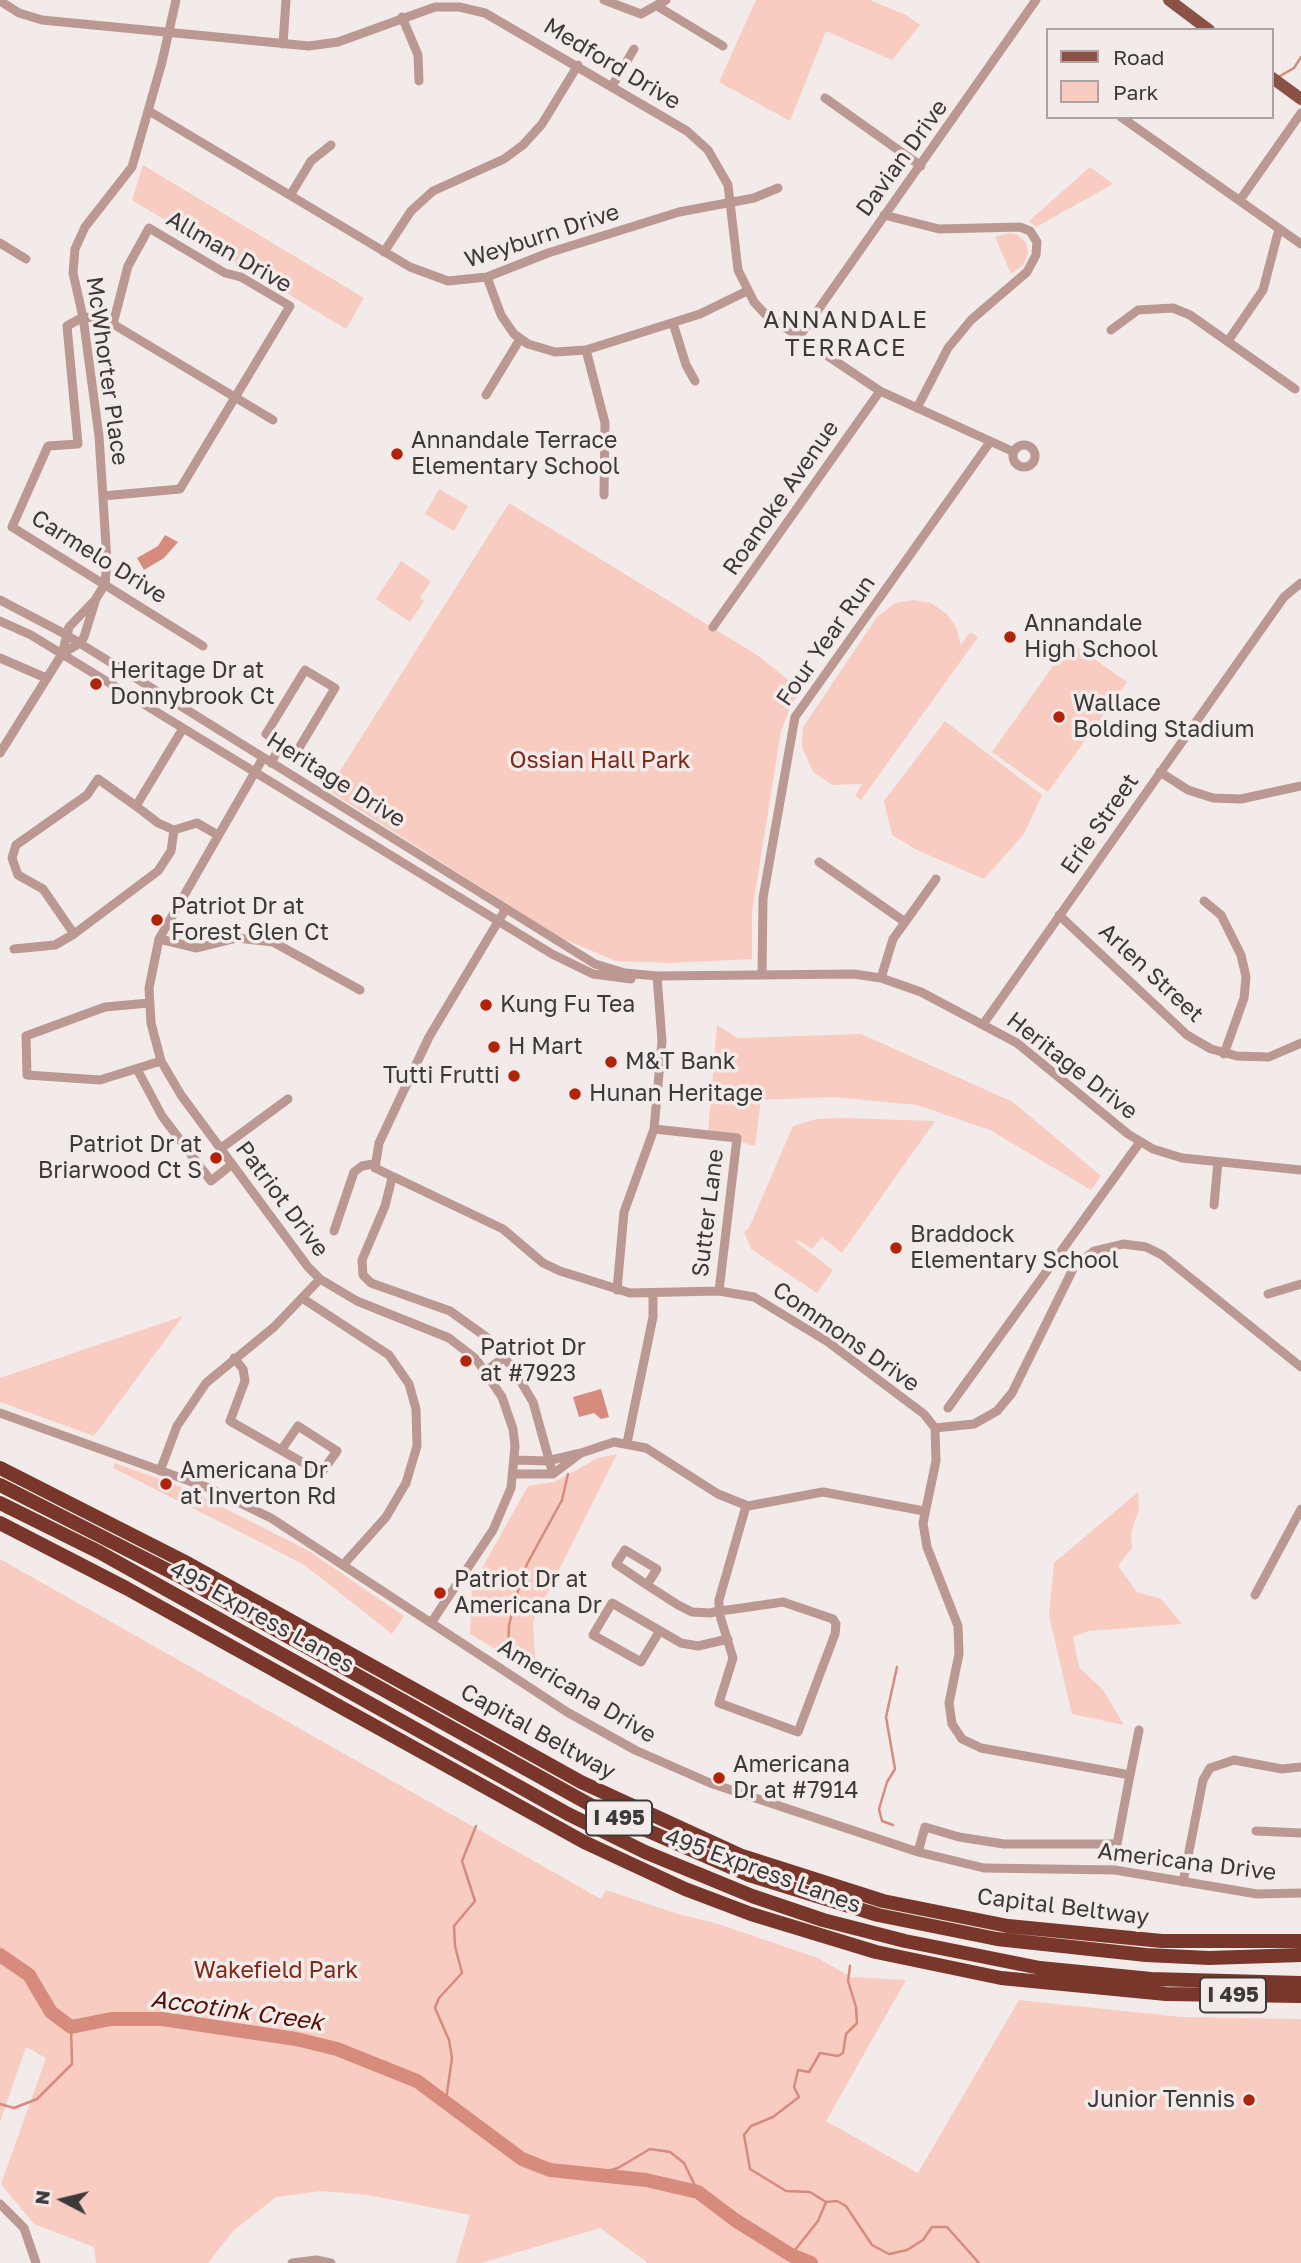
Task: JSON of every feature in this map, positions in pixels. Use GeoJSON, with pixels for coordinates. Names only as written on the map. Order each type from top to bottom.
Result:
{"type":"FeatureCollection","features":[{"type":"Feature","properties":{"kind":"highway"},"geometry":{"type":"LineString","coordinates":[[0,1461],[87,1510]]}},
{"type":"Feature","properties":{"kind":"highway","name":"Capital Beltway"},"geometry":{"type":"LineString","coordinates":[[0,1468],[87,1510],[581,1783],[742,1856],[883,1901],[1008,1926],[1162,1941],[1301,1941]]}},
{"type":"Feature","properties":{"kind":"highway","name":"495 Express Lanes"},"geometry":{"type":"LineString","coordinates":[[0,1485],[167,1569],[596,1808],[750,1875],[878,1915],[997,1939],[1169,1956],[1301,1955]]}},
{"type":"Feature","properties":{"kind":"highway","name":"495 Express Lanes"},"geometry":{"type":"LineString","coordinates":[[0,1503],[99,1552],[568,1814],[645,1852],[752,1896],[823,1920],[905,1941],[1040,1968],[1140,1978],[1301,1987]]}},
{"type":"Feature","properties":{"kind":"highway","name":"I 495"},"geometry":{"type":"LineString","coordinates":[[0,1523],[126,1588],[583,1842],[648,1873],[738,1910],[876,1952],[1001,1978],[1166,1994],[1301,1987]]}},
{"type":"Feature","properties":{"kind":"main road"},"geometry":{"type":"LineString","coordinates":[[1169,0],[1206,28]]}},
{"type":"Feature","properties":{"kind":"main road"},"geometry":{"type":"LineString","coordinates":[[1273,78],[1301,99]]}},
{"type":"Feature","properties":{"kind":"street","name":"McWhorter Place"},"geometry":{"type":"LineString","coordinates":[[105,584],[99,436],[83,317],[74,273],[75,250],[85,227],[132,167],[149,111],[176,0]]}},
{"type":"Feature","properties":{"kind":"street"},"geometry":{"type":"LineString","coordinates":[[283,44],[286,0]]}},
{"type":"Feature","properties":{"kind":"street"},"geometry":{"type":"LineString","coordinates":[[604,0],[641,14],[662,3],[723,46]]}},
{"type":"Feature","properties":{"kind":"street","name":"Davian Drive"},"geometry":{"type":"LineString","coordinates":[[799,337],[1036,0]]}},
{"type":"Feature","properties":{"kind":"street","name":"Medford Drive"},"geometry":{"type":"LineString","coordinates":[[0,1],[19,13],[42,20],[309,46],[338,42],[434,4],[485,13],[578,65],[698,140],[723,172],[732,200],[735,257],[747,291],[765,314],[880,391],[1014,452]]}},
{"type":"Feature","properties":{"kind":"street"},"geometry":{"type":"LineString","coordinates":[[402,17],[418,55],[419,81]]}},
{"type":"Feature","properties":{"kind":"street"},"geometry":{"type":"LineString","coordinates":[[612,86],[634,49]]}},
{"type":"Feature","properties":{"kind":"street"},"geometry":{"type":"LineString","coordinates":[[384,252],[411,211],[433,191],[504,159],[523,145],[542,124],[578,65]]}},
{"type":"Feature","properties":{"kind":"street"},"geometry":{"type":"LineString","coordinates":[[825,97],[921,166]]}},
{"type":"Feature","properties":{"kind":"street","name":"Weyburn Drive"},"geometry":{"type":"LineString","coordinates":[[149,111],[384,252],[435,279],[460,282],[487,277],[561,249],[679,212],[754,198],[778,188]]}},
{"type":"Feature","properties":{"kind":"street"},"geometry":{"type":"LineString","coordinates":[[1240,201],[1301,113]]}},
{"type":"Feature","properties":{"kind":"street"},"geometry":{"type":"LineString","coordinates":[[1124,119],[1301,244]]}},
{"type":"Feature","properties":{"kind":"street"},"geometry":{"type":"LineString","coordinates":[[290,194],[311,161],[331,145]]}},
{"type":"Feature","properties":{"kind":"street"},"geometry":{"type":"LineString","coordinates":[[884,215],[939,229],[1020,227],[1030,232],[1037,242],[1036,254],[1027,272],[971,320],[948,348],[917,408]]}},
{"type":"Feature","properties":{"kind":"street","name":"Allman Drive"},"geometry":{"type":"LineString","coordinates":[[103,496],[180,489],[290,306],[241,277],[225,273],[149,228],[128,266],[113,324]]}},
{"type":"Feature","properties":{"kind":"street"},"geometry":{"type":"LineString","coordinates":[[1228,341],[1263,290],[1279,229]]}},
{"type":"Feature","properties":{"kind":"street"},"geometry":{"type":"LineString","coordinates":[[0,243],[26,258]]}},
{"type":"Feature","properties":{"kind":"street"},"geometry":{"type":"LineString","coordinates":[[487,277],[501,315],[520,339],[555,352],[586,350],[673,323],[714,309],[747,291]]}},
{"type":"Feature","properties":{"kind":"street"},"geometry":{"type":"LineString","coordinates":[[1111,330],[1131,313],[1162,306],[1190,314],[1295,389]]}},
{"type":"Feature","properties":{"kind":"street"},"geometry":{"type":"LineString","coordinates":[[83,317],[103,317],[273,420]]}},
{"type":"Feature","properties":{"kind":"street","name":"Carmelo Drive"},"geometry":{"type":"LineString","coordinates":[[83,317],[66,326],[78,444],[48,446],[12,527],[203,646]]}},
{"type":"Feature","properties":{"kind":"street"},"geometry":{"type":"LineString","coordinates":[[673,323],[695,381]]}},
{"type":"Feature","properties":{"kind":"street"},"geometry":{"type":"LineString","coordinates":[[486,395],[520,339]]}},
{"type":"Feature","properties":{"kind":"street"},"geometry":{"type":"LineString","coordinates":[[586,350],[603,410],[604,495]]}},
{"type":"Feature","properties":{"kind":"street","name":"Roanoke Avenue"},"geometry":{"type":"LineString","coordinates":[[713,626],[797,512],[880,391]]}},
{"type":"Feature","properties":{"kind":"street","name":"Four Year Run"},"geometry":{"type":"LineString","coordinates":[[762,975],[763,898],[795,717],[990,442]]}},
{"type":"Feature","properties":{"kind":"street","name":"Erie Street"},"geometry":{"type":"LineString","coordinates":[[984,1023],[1284,597],[1301,583]]}},
{"type":"Feature","properties":{"kind":"street"},"geometry":{"type":"LineString","coordinates":[[62,654],[65,634],[95,600],[105,584]]}},
{"type":"Feature","properties":{"kind":"street","name":"Heritage Drive"},"geometry":{"type":"LineString","coordinates":[[0,600],[80,643],[595,964],[625,973],[657,976]]}},
{"type":"Feature","properties":{"kind":"street"},"geometry":{"type":"LineString","coordinates":[[0,753],[62,654],[80,643],[95,600]]}},
{"type":"Feature","properties":{"kind":"street","name":"Heritage Drive"},"geometry":{"type":"LineString","coordinates":[[0,621],[62,654],[182,730],[552,954],[593,974],[624,979],[657,976],[854,974],[881,978],[921,992],[984,1023],[1040,1059],[1140,1142],[1167,1155],[1301,1170]]}},
{"type":"Feature","properties":{"kind":"street"},"geometry":{"type":"LineString","coordinates":[[0,659],[46,678]]}},
{"type":"Feature","properties":{"kind":"street"},"geometry":{"type":"LineString","coordinates":[[304,670],[335,688],[296,753],[281,744],[266,734],[304,670]]}},
{"type":"Feature","properties":{"kind":"street"},"geometry":{"type":"LineString","coordinates":[[136,806],[182,730]]}},
{"type":"Feature","properties":{"kind":"street","name":"Patriot Drive"},"geometry":{"type":"LineString","coordinates":[[281,744],[255,772],[216,834],[159,939],[151,970],[149,1003],[161,1061],[219,1149],[289,1244],[320,1279],[357,1301],[449,1338],[476,1359],[486,1371],[508,1412],[515,1460],[499,1518],[431,1623]]}},
{"type":"Feature","properties":{"kind":"street"},"geometry":{"type":"LineString","coordinates":[[1160,772],[1188,790],[1220,799],[1241,799],[1301,786]]}},
{"type":"Feature","properties":{"kind":"street"},"geometry":{"type":"LineString","coordinates":[[74,934],[43,889],[18,875],[12,858],[16,845],[87,795],[98,779],[158,823],[174,830],[197,823],[216,834]]}},
{"type":"Feature","properties":{"kind":"street"},"geometry":{"type":"LineString","coordinates":[[14,949],[55,944],[74,934],[158,871],[171,851],[174,830]]}},
{"type":"Feature","properties":{"kind":"street"},"geometry":{"type":"LineString","coordinates":[[819,862],[905,922]]}},
{"type":"Feature","properties":{"kind":"street"},"geometry":{"type":"LineString","coordinates":[[881,978],[888,949],[936,878]]}},
{"type":"Feature","properties":{"kind":"street"},"geometry":{"type":"LineString","coordinates":[[1204,901],[1221,915],[1241,955],[1246,977],[1244,998],[1224,1054]]}},
{"type":"Feature","properties":{"kind":"street"},"geometry":{"type":"LineString","coordinates":[[334,1231],[355,1172],[362,1166],[373,1164],[379,1143],[429,1037],[505,910]]}},
{"type":"Feature","properties":{"kind":"street","name":"Arlen Street"},"geometry":{"type":"LineString","coordinates":[[1059,915],[1187,1035],[1224,1054],[1269,1057],[1301,1043]]}},
{"type":"Feature","properties":{"kind":"street"},"geometry":{"type":"LineString","coordinates":[[159,939],[197,948],[237,938],[273,942],[360,990]]}},
{"type":"Feature","properties":{"kind":"street"},"geometry":{"type":"LineString","coordinates":[[617,1290],[624,1212],[654,1129],[662,1041],[657,976]]}},
{"type":"Feature","properties":{"kind":"street"},"geometry":{"type":"LineString","coordinates":[[149,1003],[105,1007],[26,1036],[27,1075],[100,1080],[138,1071],[161,1061]]}},
{"type":"Feature","properties":{"kind":"street"},"geometry":{"type":"LineString","coordinates":[[138,1071],[162,1116],[211,1181],[231,1166]]}},
{"type":"Feature","properties":{"kind":"street"},"geometry":{"type":"LineString","coordinates":[[219,1149],[288,1099]]}},
{"type":"Feature","properties":{"kind":"street","name":"Sutter Lane"},"geometry":{"type":"LineString","coordinates":[[654,1129],[737,1138],[719,1291]]}},
{"type":"Feature","properties":{"kind":"street"},"geometry":{"type":"LineString","coordinates":[[947,1408],[1140,1142]]}},
{"type":"Feature","properties":{"kind":"street"},"geometry":{"type":"LineString","coordinates":[[1214,1205],[1217,1162]]}},
{"type":"Feature","properties":{"kind":"street","name":"Commons Drive"},"geometry":{"type":"LineString","coordinates":[[373,1164],[378,1171],[503,1229],[552,1268],[617,1290],[653,1293],[719,1291],[754,1297],[822,1338],[924,1415],[935,1428]]}},
{"type":"Feature","properties":{"kind":"street","name":"Patriot Drive"},"geometry":{"type":"LineString","coordinates":[[392,1178],[385,1206],[362,1260],[363,1275],[378,1286],[450,1311],[489,1339],[533,1402],[553,1474]]}},
{"type":"Feature","properties":{"kind":"street"},"geometry":{"type":"LineString","coordinates":[[1130,1775],[981,1748],[962,1739],[952,1724],[949,1703],[958,1654],[958,1626],[927,1547],[924,1511],[936,1461],[935,1428],[974,1424],[997,1411],[1012,1393],[1074,1267],[1094,1251],[1123,1244],[1146,1247],[1162,1255],[1301,1367]]}},
{"type":"Feature","properties":{"kind":"street"},"geometry":{"type":"LineString","coordinates":[[160,1471],[177,1426],[206,1383],[274,1327],[320,1279]]}},
{"type":"Feature","properties":{"kind":"street"},"geometry":{"type":"LineString","coordinates":[[1268,1294],[1301,1284]]}},
{"type":"Feature","properties":{"kind":"street"},"geometry":{"type":"LineString","coordinates":[[627,1443],[653,1317],[653,1293]]}},
{"type":"Feature","properties":{"kind":"street"},"geometry":{"type":"LineString","coordinates":[[302,1298],[389,1355],[409,1384],[416,1409],[417,1446],[406,1483],[386,1517],[344,1565]]}},
{"type":"Feature","properties":{"kind":"street"},"geometry":{"type":"LineString","coordinates":[[486,1371],[504,1357]]}},
{"type":"Feature","properties":{"kind":"street"},"geometry":{"type":"LineString","coordinates":[[234,1358],[243,1369],[245,1381],[230,1421],[321,1473],[337,1451],[298,1426],[282,1449]]}},
{"type":"Feature","properties":{"kind":"street","name":"Americana Drive"},"geometry":{"type":"LineString","coordinates":[[0,1413],[243,1503],[344,1565],[567,1713],[635,1750],[747,1797],[918,1852],[984,1868],[1115,1870],[1257,1894],[1301,1893]]}},
{"type":"Feature","properties":{"kind":"street"},"geometry":{"type":"LineString","coordinates":[[515,1460],[549,1460],[581,1454],[607,1444],[627,1443],[658,1454],[718,1494],[746,1506],[768,1505],[789,1497],[823,1492],[924,1511]]}},
{"type":"Feature","properties":{"kind":"street"},"geometry":{"type":"LineString","coordinates":[[513,1474],[553,1474],[581,1454]]}},
{"type":"Feature","properties":{"kind":"street"},"geometry":{"type":"LineString","coordinates":[[647,1585],[686,1610],[702,1613],[719,1611],[783,1602],[835,1622],[835,1634],[798,1732],[719,1703],[732,1666],[728,1639],[719,1611],[723,1578],[738,1540],[746,1506]]}},
{"type":"Feature","properties":{"kind":"street"},"geometry":{"type":"LineString","coordinates":[[1255,1595],[1301,1509]]}},
{"type":"Feature","properties":{"kind":"street"},"geometry":{"type":"LineString","coordinates":[[659,1632],[641,1662],[593,1635],[612,1603],[659,1632],[689,1645],[728,1639]]}},
{"type":"Feature","properties":{"kind":"street"},"geometry":{"type":"LineString","coordinates":[[918,1852],[925,1827],[959,1837],[1004,1844],[1117,1844],[1139,1730]]}},
{"type":"Feature","properties":{"kind":"street"},"geometry":{"type":"LineString","coordinates":[[1183,1882],[1199,1793],[1210,1768],[1234,1760],[1282,1769],[1301,1767]]}},
{"type":"Feature","properties":{"kind":"street"},"geometry":{"type":"LineString","coordinates":[[1256,1831],[1301,1833]]}},
{"type":"Feature","properties":{"kind":"street"},"geometry":{"type":"LineString","coordinates":[[0,2204],[24,2228],[36,2263]]}},
{"type":"Feature","properties":{"kind":"street"},"geometry":{"type":"LineString","coordinates":[[292,2263],[316,2260],[331,2263]]}},
{"type":"Feature","properties":{"kind":"green space"},"geometry":{"type":"Polygon","coordinates":[[[756,0],[870,0],[906,15],[920,25],[892,60],[826,31],[790,121],[719,82],[756,0]]]}},
{"type":"Feature","properties":{"kind":"green space"},"geometry":{"type":"Polygon","coordinates":[[[143,165],[364,298],[346,329],[132,200],[143,165]]]}},
{"type":"Feature","properties":{"kind":"green space"},"geometry":{"type":"Polygon","coordinates":[[[1090,167],[1113,184],[1036,227],[1029,221],[1090,167]]]}},
{"type":"Feature","properties":{"kind":"green space"},"geometry":{"type":"Polygon","coordinates":[[[1009,233],[1018,235],[1026,243],[1028,253],[1024,264],[1011,274],[995,237],[1009,233]]]}},
{"type":"Feature","properties":{"kind":"green space"},"geometry":{"type":"Polygon","coordinates":[[[439,489],[468,506],[454,531],[425,514],[439,489]]]}},
{"type":"Feature","properties":{"kind":"green space","name":"Ossian Hall Park"},"geometry":{"type":"Polygon","coordinates":[[[509,503],[757,655],[802,691],[792,703],[781,731],[752,912],[752,959],[671,963],[616,961],[561,938],[328,790],[509,503]]]}},
{"type":"Feature","properties":{"kind":"green space"},"geometry":{"type":"Polygon","coordinates":[[[401,561],[431,581],[420,598],[424,601],[410,622],[376,599],[401,561]]]}},
{"type":"Feature","properties":{"kind":"green space"},"geometry":{"type":"Polygon","coordinates":[[[914,600],[931,603],[947,614],[956,627],[961,645],[970,632],[978,637],[861,800],[855,796],[862,784],[832,785],[813,772],[802,747],[803,727],[877,617],[895,603],[914,600]]]}},
{"type":"Feature","properties":{"kind":"green space","name":"Wallace Bolding Stadium"},"geometry":{"type":"Polygon","coordinates":[[[1070,642],[1127,682],[1048,792],[992,752],[1070,642]]]}},
{"type":"Feature","properties":{"kind":"green space"},"geometry":{"type":"Polygon","coordinates":[[[945,721],[1042,795],[1024,834],[984,879],[917,850],[892,835],[884,801],[945,721]]]}},
{"type":"Feature","properties":{"kind":"green space"},"geometry":{"type":"Polygon","coordinates":[[[717,1025],[738,1038],[861,1034],[1013,1102],[1101,1176],[1091,1190],[990,1130],[917,1105],[833,1097],[761,1100],[755,1146],[708,1133],[717,1025]]]}},
{"type":"Feature","properties":{"kind":"green space"},"geometry":{"type":"Polygon","coordinates":[[[817,1119],[935,1121],[842,1253],[822,1237],[812,1249],[798,1240],[796,1242],[833,1270],[817,1293],[751,1249],[744,1232],[749,1228],[793,1126],[817,1119]]]}},
{"type":"Feature","properties":{"kind":"green space"},"geometry":{"type":"Polygon","coordinates":[[[183,1316],[94,1436],[0,1402],[0,1378],[183,1316]]]}},
{"type":"Feature","properties":{"kind":"green space"},"geometry":{"type":"Polygon","coordinates":[[[617,1454],[533,1622],[536,1673],[470,1634],[472,1586],[528,1486],[554,1482],[598,1458],[617,1454]]]}},
{"type":"Feature","properties":{"kind":"green space"},"geometry":{"type":"Polygon","coordinates":[[[115,1463],[187,1489],[309,1551],[404,1616],[392,1634],[303,1564],[113,1468],[115,1463]]]}},
{"type":"Feature","properties":{"kind":"green space"},"geometry":{"type":"Polygon","coordinates":[[[1138,1492],[1139,1509],[1131,1533],[1132,1548],[1118,1566],[1137,1592],[1161,1599],[1182,1624],[1089,1631],[1073,1637],[1079,1667],[1103,1690],[1124,1725],[1072,1714],[1049,1616],[1054,1563],[1138,1492]]]}},
{"type":"Feature","properties":{"kind":"green space","name":"Wakefield Park"},"geometry":{"type":"Polygon","coordinates":[[[0,1559],[601,1899],[606,1890],[678,1914],[715,1923],[818,1958],[851,1977],[906,1980],[826,2121],[918,2173],[1019,2000],[1181,2017],[1301,2019],[1301,2263],[648,2263],[600,2228],[481,2263],[456,2263],[470,2215],[368,2195],[322,2191],[276,2197],[233,2231],[208,2263],[96,2263],[94,2247],[34,2224],[1,2184],[46,2058],[26,2047],[0,2122],[0,1559]]]}},
{"type":"Feature","properties":{"kind":"shaded area"},"geometry":{"type":"Polygon","coordinates":[[[165,535],[178,542],[164,558],[144,570],[137,558],[158,546],[165,535]]]}},
{"type":"Feature","properties":{"kind":"shaded area"},"geometry":{"type":"Polygon","coordinates":[[[601,1389],[609,1417],[601,1419],[594,1413],[579,1417],[573,1397],[601,1389]]]}},
{"type":"Feature","properties":{"kind":"waterway"},"geometry":{"type":"LineString","coordinates":[[1280,76],[1294,68],[1301,57]]}},
{"type":"Feature","properties":{"kind":"waterway"},"geometry":{"type":"LineString","coordinates":[[508,1653],[509,1625],[519,1587],[527,1564],[562,1500],[568,1474]]}},
{"type":"Feature","properties":{"kind":"waterway"},"geometry":{"type":"LineString","coordinates":[[893,1825],[882,1821],[879,1809],[887,1782],[895,1769],[886,1717],[897,1667]]}},
{"type":"Feature","properties":{"kind":"waterway"},"geometry":{"type":"LineString","coordinates":[[446,2100],[452,2058],[449,2040],[435,2008],[439,1998],[462,1973],[455,1946],[454,1926],[475,1901],[462,1861],[476,1826]]}},
{"type":"Feature","properties":{"kind":"waterway","name":"Accotink Creek"},"geometry":{"type":"LineString","coordinates":[[0,1955],[29,1975],[51,2012],[71,2027],[111,2019],[162,2019],[296,2039],[337,2049],[417,2081],[522,2159],[550,2170],[646,2180],[698,2192],[735,2220],[791,2255],[811,2263]]}},
{"type":"Feature","properties":{"kind":"waterway"},"geometry":{"type":"LineString","coordinates":[[826,2202],[810,2192],[786,2191],[750,2169],[744,2135],[751,2126],[773,2117],[799,2097],[794,2087],[798,2070],[809,2072],[820,2053],[838,2056],[843,2053],[846,2034],[857,2023],[856,2007],[848,1981],[850,1966]]}},
{"type":"Feature","properties":{"kind":"waterway"},"geometry":{"type":"LineString","coordinates":[[0,2104],[14,2108],[37,2099],[72,2064],[71,2027]]}},
{"type":"Feature","properties":{"kind":"waterway"},"geometry":{"type":"LineString","coordinates":[[598,2174],[618,2168],[650,2149],[670,2152],[684,2163],[698,2192]]}},
{"type":"Feature","properties":{"kind":"waterway","name":"Accotink Creek"},"geometry":{"type":"LineString","coordinates":[[791,2255],[818,2221],[826,2202],[837,2201],[846,2206],[872,2245],[889,2254],[907,2250],[923,2240],[932,2227],[947,2227],[979,2263]]}},
{"type":"Feature","properties":{"kind":"place","name":"Annandale Terrace Elementary School"},"geometry":{"type":"Point","coordinates":[397,454]}},
{"type":"Feature","properties":{"kind":"place","name":"Annandale High School"},"geometry":{"type":"Point","coordinates":[1010,637]}},
{"type":"Feature","properties":{"kind":"place","name":"Heritage Dr at Donnybrook Ct"},"geometry":{"type":"Point","coordinates":[96,684]}},
{"type":"Feature","properties":{"kind":"place","name":"Wallace Bolding Stadium"},"geometry":{"type":"Point","coordinates":[1059,717]}},
{"type":"Feature","properties":{"kind":"place","name":"Patriot Dr at Forest Glen Ct"},"geometry":{"type":"Point","coordinates":[157,920]}},
{"type":"Feature","properties":{"kind":"place","name":"Kung Fu Tea"},"geometry":{"type":"Point","coordinates":[486,1005]}},
{"type":"Feature","properties":{"kind":"place","name":"H Mart"},"geometry":{"type":"Point","coordinates":[494,1047]}},
{"type":"Feature","properties":{"kind":"place","name":"M&T Bank"},"geometry":{"type":"Point","coordinates":[611,1062]}},
{"type":"Feature","properties":{"kind":"place","name":"Tutti Frutti"},"geometry":{"type":"Point","coordinates":[514,1076]}},
{"type":"Feature","properties":{"kind":"place","name":"Hunan Heritage"},"geometry":{"type":"Point","coordinates":[575,1094]}},
{"type":"Feature","properties":{"kind":"place","name":"Patriot Dr at Briarwood Ct S"},"geometry":{"type":"Point","coordinates":[216,1158]}},
{"type":"Feature","properties":{"kind":"place","name":"Braddock Elementary School"},"geometry":{"type":"Point","coordinates":[896,1248]}},
{"type":"Feature","properties":{"kind":"place","name":"Patriot Dr at #7923"},"geometry":{"type":"Point","coordinates":[466,1361]}},
{"type":"Feature","properties":{"kind":"place","name":"Americana Dr at Inverton Rd"},"geometry":{"type":"Point","coordinates":[166,1484]}},
{"type":"Feature","properties":{"kind":"place","name":"Patriot Dr at Americana Dr"},"geometry":{"type":"Point","coordinates":[440,1593]}},
{"type":"Feature","properties":{"kind":"place","name":"Americana Dr at #7914"},"geometry":{"type":"Point","coordinates":[719,1778]}},
{"type":"Feature","properties":{"kind":"place","name":"Junior Tennis"},"geometry":{"type":"Point","coordinates":[1249,2100]}},
{"type":"Feature","properties":{"kind":"district","name":"ANNANDALE TERRACE"},"geometry":{"type":"Point","coordinates":[846,334]}}]}
